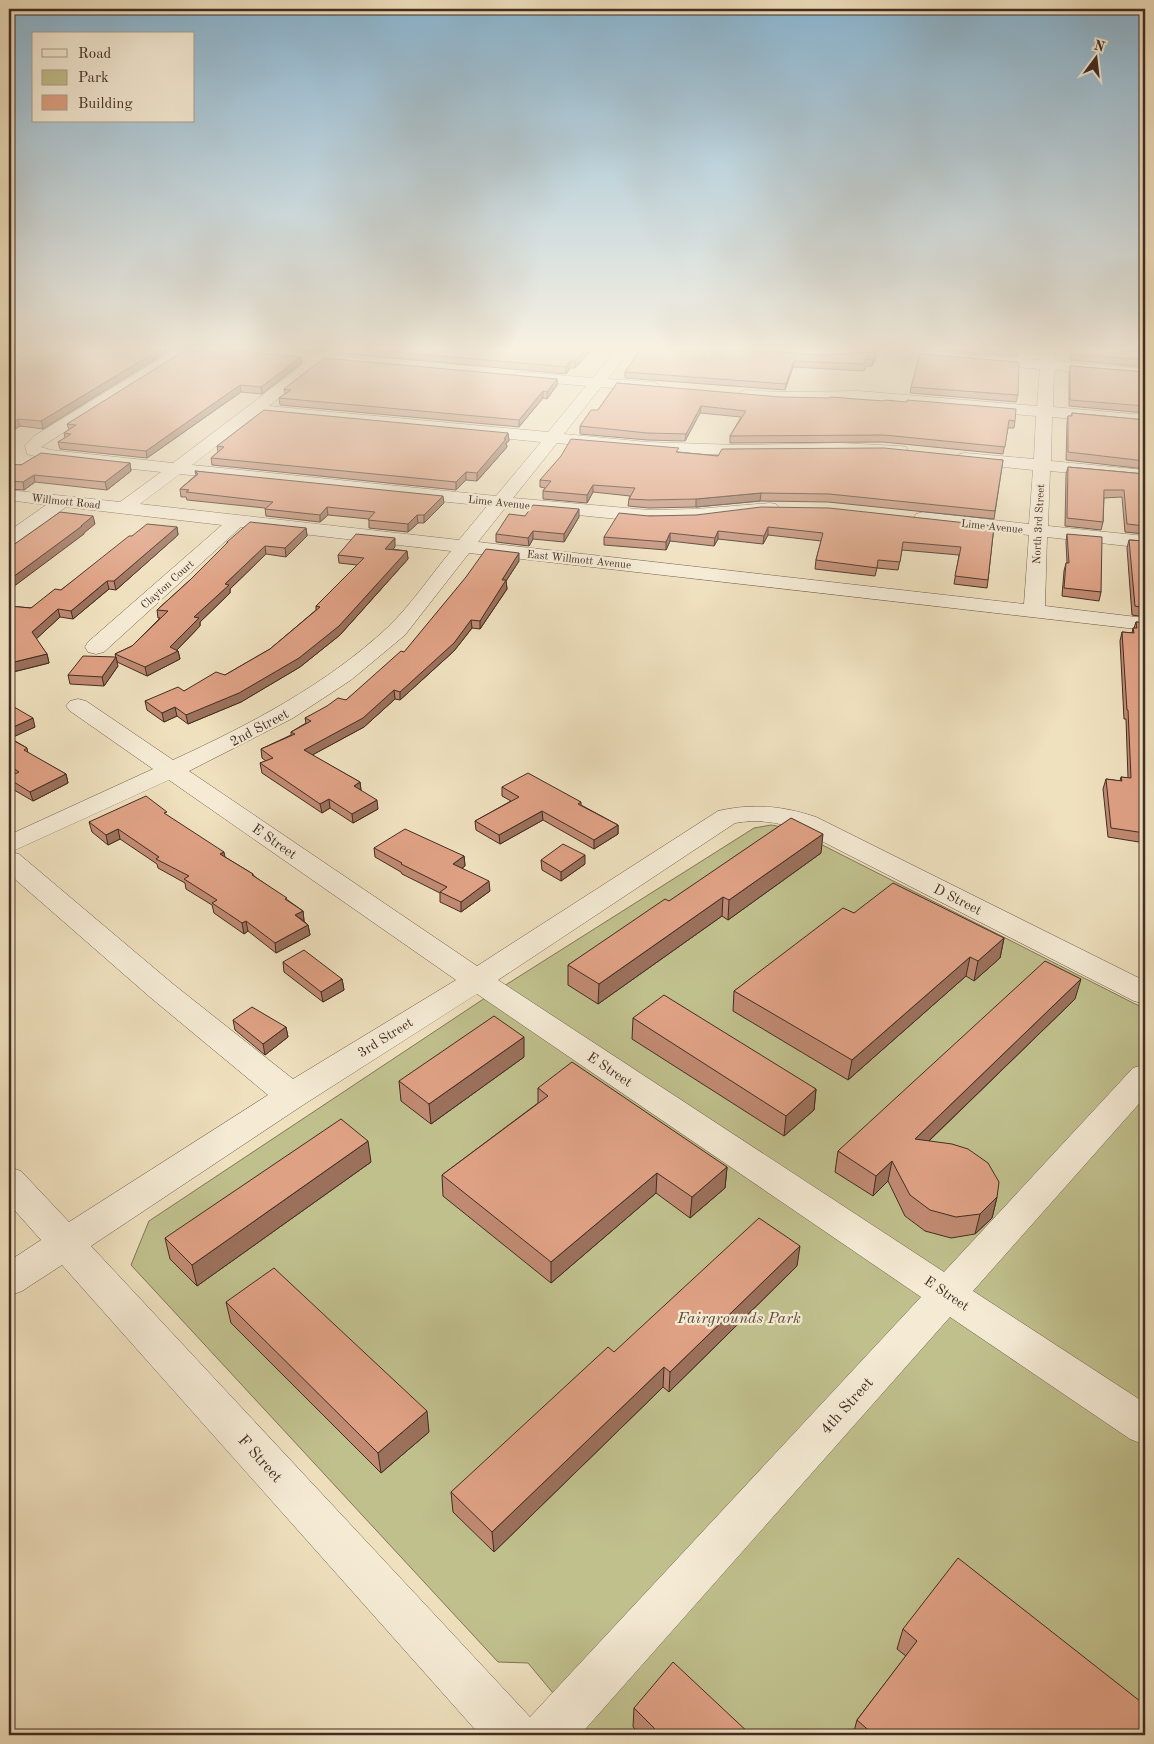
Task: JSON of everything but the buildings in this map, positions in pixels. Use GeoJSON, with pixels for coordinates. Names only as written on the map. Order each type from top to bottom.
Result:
{"type":"FeatureCollection","features":[{"type":"Feature","properties":{"kind":"street","name":"Lime Avenue"},"geometry":{"type":"LineString","coordinates":[[59,428],[33,445],[33,450],[49,454],[176,468],[649,516],[696,515],[785,508]]}},
{"type":"Feature","properties":{"kind":"street"},"geometry":{"type":"LineString","coordinates":[[124,508],[227,428]]}},
{"type":"Feature","properties":{"kind":"street"},"geometry":{"type":"LineString","coordinates":[[464,428],[692,450],[841,448],[918,453]]}},
{"type":"Feature","properties":{"kind":"street","name":"2nd Street"},"geometry":{"type":"LineString","coordinates":[[9,844],[240,739],[293,710],[361,663],[397,630],[560,428]]}},
{"type":"Feature","properties":{"kind":"street","name":"North 3rd Street"},"geometry":{"type":"LineString","coordinates":[[1034,611],[1043,428]]}},
{"type":"Feature","properties":{"kind":"street"},"geometry":{"type":"LineString","coordinates":[[946,456],[1145,475]]}},
{"type":"Feature","properties":{"kind":"street","name":"Willmott Road"},"geometry":{"type":"LineString","coordinates":[[9,495],[124,508]]}},
{"type":"Feature","properties":{"kind":"street"},"geometry":{"type":"LineString","coordinates":[[9,540],[63,501]]}},
{"type":"Feature","properties":{"kind":"street","name":"East Willmott Avenue"},"geometry":{"type":"LineString","coordinates":[[124,508],[1145,624]]}},
{"type":"Feature","properties":{"kind":"street","name":"Lime Avenue"},"geometry":{"type":"LineString","coordinates":[[904,516],[1145,542]]}},
{"type":"Feature","properties":{"kind":"street","name":"Clayton Court"},"geometry":{"type":"LineString","coordinates":[[96,647],[238,520]]}},
{"type":"Feature","properties":{"kind":"street","name":"E Street"},"geometry":{"type":"LineString","coordinates":[[78,706],[477,980],[1145,1426]]}},
{"type":"Feature","properties":{"kind":"street","name":"3rd Street"},"geometry":{"type":"LineString","coordinates":[[9,1280],[291,1096],[477,980],[727,817],[747,812],[768,812]]}},
{"type":"Feature","properties":{"kind":"street","name":"D Street"},"geometry":{"type":"LineString","coordinates":[[768,812],[807,823],[1145,994]]}},
{"type":"Feature","properties":{"kind":"street"},"geometry":{"type":"LineString","coordinates":[[9,860],[154,985],[291,1096]]}},
{"type":"Feature","properties":{"kind":"street","name":"4th Street"},"geometry":{"type":"LineString","coordinates":[[547,1735],[1145,1076]]}},
{"type":"Feature","properties":{"kind":"street","name":"F Street"},"geometry":{"type":"LineString","coordinates":[[9,1181],[513,1735]]}},
{"type":"Feature","properties":{"kind":"green space","name":"Fairgrounds Park"},"geometry":{"type":"Polygon","coordinates":[[[771,825],[789,828],[1145,1009],[1145,1735],[588,1735],[528,1663],[498,1662],[131,1265],[149,1221],[485,998],[754,828],[771,825]]]}}]}
